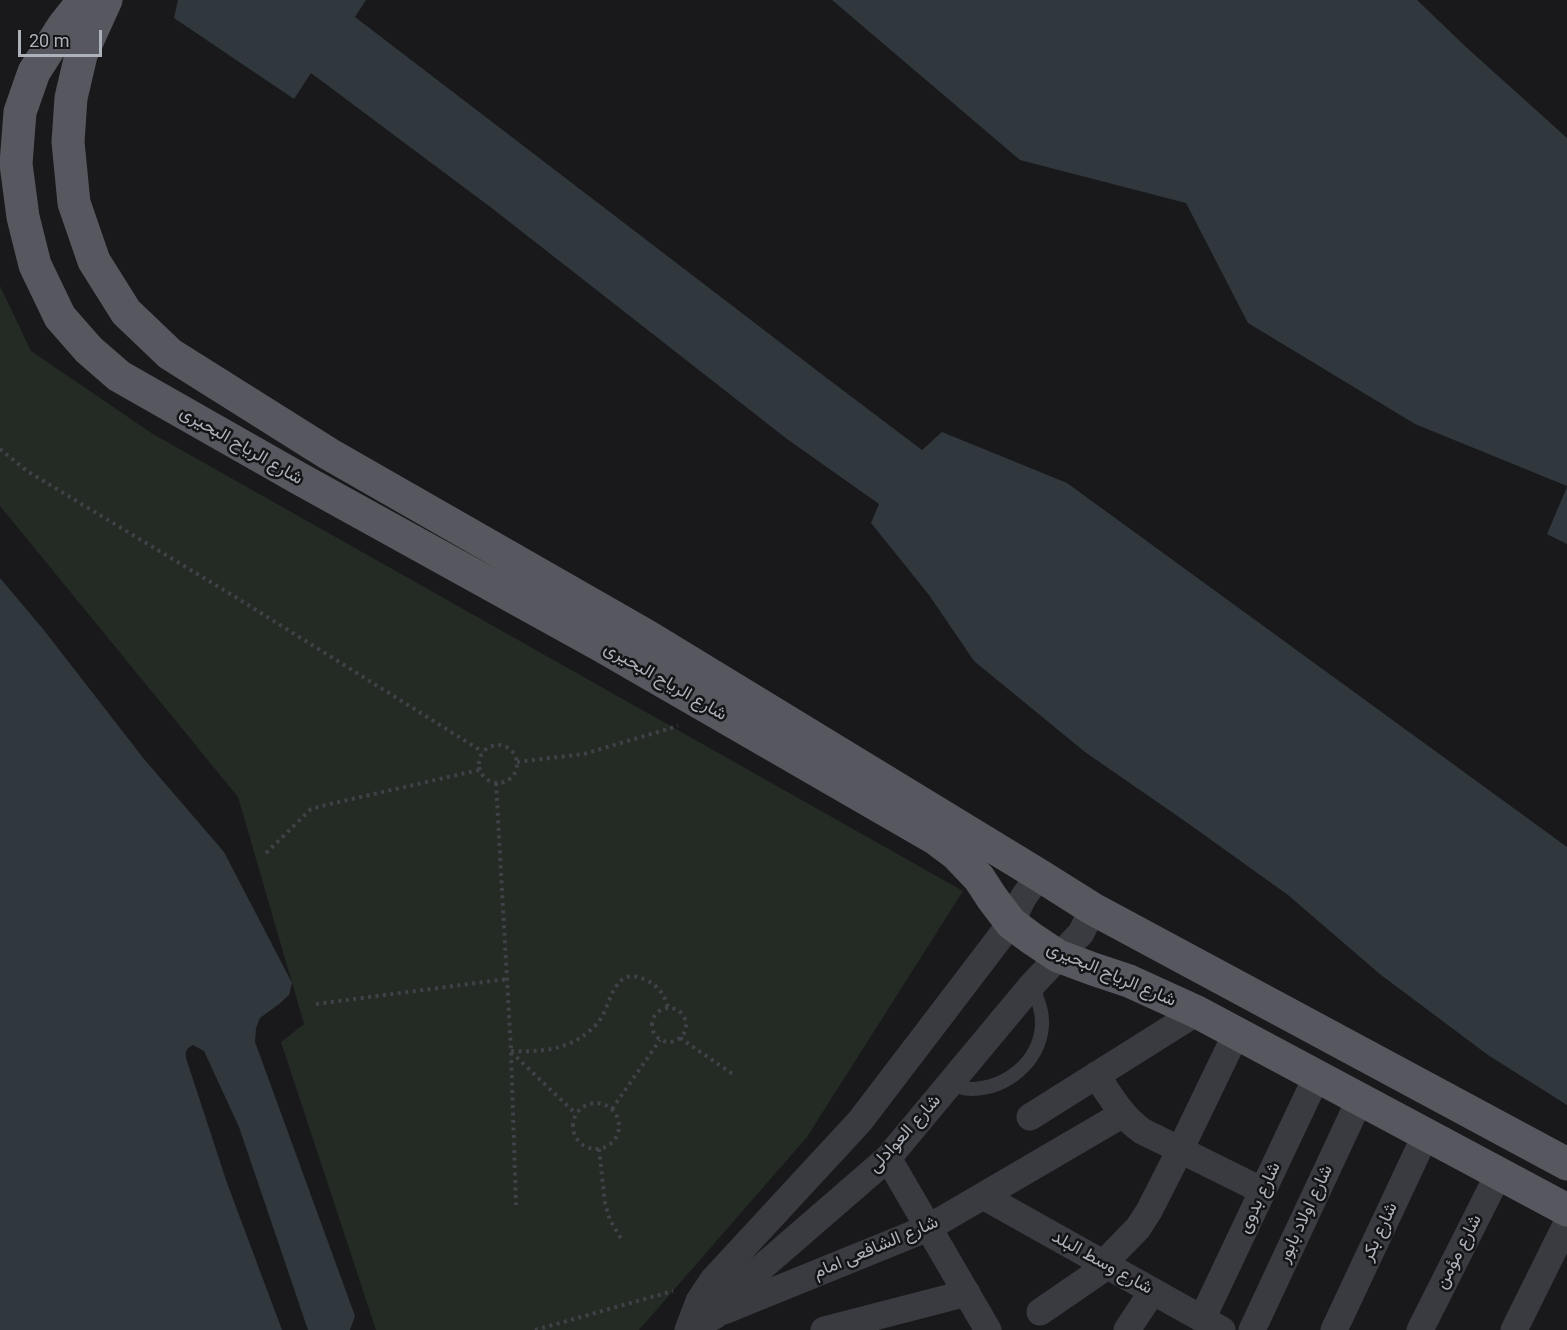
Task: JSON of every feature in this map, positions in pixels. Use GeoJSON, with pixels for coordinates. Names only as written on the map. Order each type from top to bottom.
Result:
{"type":"FeatureCollection","features":[{"type":"Feature","properties":{"kind":"main road","name":"شارع الرياح البحيرى"},"geometry":{"type":"LineString","coordinates":[[84,0],[64,25],[34,72],[20,112],[16,164],[23,217],[35,265],[60,318],[89,350],[120,376],[300,479],[602,646],[936,839],[956,854],[979,878],[1011,923],[1058,956],[1129,981],[1197,1012],[1567,1210]]}},
{"type":"Feature","properties":{"kind":"main road","name":"شارع الرياح البحيرى"},"geometry":{"type":"LineString","coordinates":[[106,0],[81,55],[71,98],[68,142],[74,203],[94,261],[126,312],[170,354],[328,454],[646,636],[1093,909],[1567,1164]]}},
{"type":"Feature","properties":{"kind":"street","name":"شارع العوادلى"},"geometry":{"type":"LineString","coordinates":[[689,1330],[699,1301],[713,1280],[860,1121],[1011,923],[1023,898],[1039,875]]}},
{"type":"Feature","properties":{"kind":"street","name":"شارع العوادلى"},"geometry":{"type":"LineString","coordinates":[[689,1330],[716,1315],[761,1268],[888,1158],[1032,985],[1081,933],[1093,909]]}},
{"type":"Feature","properties":{"kind":"street"},"geometry":{"type":"LineString","coordinates":[[1030,1117],[1197,1012]]}},
{"type":"Feature","properties":{"kind":"street"},"geometry":{"type":"LineString","coordinates":[[1040,1312],[1105,1265],[1138,1228],[1180,1150],[1237,1032]]}},
{"type":"Feature","properties":{"kind":"street"},"geometry":{"type":"LineString","coordinates":[[1096,1075],[1131,1124],[1263,1191]]}},
{"type":"Feature","properties":{"kind":"street","name":"شارع بدوى"},"geometry":{"type":"LineString","coordinates":[[1212,1325],[1263,1191],[1317,1076]]}},
{"type":"Feature","properties":{"kind":"street","name":"شارع اولاد بابور"},"geometry":{"type":"LineString","coordinates":[[1252,1330],[1360,1099]]}},
{"type":"Feature","properties":{"kind":"street","name":"شارع الشافعى امام"},"geometry":{"type":"LineString","coordinates":[[716,1315],[928,1228],[1122,1114]]}},
{"type":"Feature","properties":{"kind":"street","name":"شارع بكر"},"geometry":{"type":"LineString","coordinates":[[1334,1330],[1426,1134]]}},
{"type":"Feature","properties":{"kind":"street"},"geometry":{"type":"LineString","coordinates":[[888,1158],[988,1330]]}},
{"type":"Feature","properties":{"kind":"street","name":"شارع مؤمن"},"geometry":{"type":"LineString","coordinates":[[1420,1330],[1499,1173]]}},
{"type":"Feature","properties":{"kind":"street","name":"شارع وسط البلد"},"geometry":{"type":"LineString","coordinates":[[983,1196],[1212,1325]]}},
{"type":"Feature","properties":{"kind":"street"},"geometry":{"type":"LineString","coordinates":[[1514,1330],[1567,1223]]}},
{"type":"Feature","properties":{"kind":"street"},"geometry":{"type":"LineString","coordinates":[[1127,1330],[1152,1292]]}},
{"type":"Feature","properties":{"kind":"street"},"geometry":{"type":"LineString","coordinates":[[824,1330],[967,1293]]}},
{"type":"Feature","properties":{"kind":"lane"},"geometry":{"type":"LineString","coordinates":[[949,1085],[970,1089],[991,1087],[1010,1078],[1026,1064],[1037,1046],[1042,1026],[1040,1005],[1032,985]]}},
{"type":"Feature","properties":{"kind":"path"},"geometry":{"type":"LineString","coordinates":[[0,449],[27,471],[237,598],[483,752]]}},
{"type":"Feature","properties":{"kind":"path"},"geometry":{"type":"LineString","coordinates":[[517,762],[584,754],[719,713]]}},
{"type":"Feature","properties":{"kind":"path"},"geometry":{"type":"LineString","coordinates":[[493,745],[511,750],[517,762],[514,775],[503,783],[489,781],[479,770],[478,764],[483,752],[493,745]]}},
{"type":"Feature","properties":{"kind":"path"},"geometry":{"type":"LineString","coordinates":[[266,853],[311,809],[479,770]]}},
{"type":"Feature","properties":{"kind":"path"},"geometry":{"type":"LineString","coordinates":[[496,783],[511,1052],[516,1205]]}},
{"type":"Feature","properties":{"kind":"path"},"geometry":{"type":"LineString","coordinates":[[511,1052],[547,1051],[566,1046],[583,1036],[598,1022],[607,1007],[612,990],[620,981],[631,976],[644,978],[656,985],[664,995],[668,1007]]}},
{"type":"Feature","properties":{"kind":"path"},"geometry":{"type":"LineString","coordinates":[[316,1004],[507,979]]}},
{"type":"Feature","properties":{"kind":"path"},"geometry":{"type":"LineString","coordinates":[[668,1007],[681,1012],[686,1026],[680,1038],[667,1042],[654,1035],[651,1028],[652,1020],[661,1009],[668,1007]]}},
{"type":"Feature","properties":{"kind":"path"},"geometry":{"type":"LineString","coordinates":[[680,1038],[734,1075]]}},
{"type":"Feature","properties":{"kind":"path"},"geometry":{"type":"LineString","coordinates":[[612,1109],[660,1040]]}},
{"type":"Feature","properties":{"kind":"path"},"geometry":{"type":"LineString","coordinates":[[511,1052],[576,1114]]}},
{"type":"Feature","properties":{"kind":"path"},"geometry":{"type":"LineString","coordinates":[[597,1103],[612,1109],[620,1124],[615,1141],[608,1147],[599,1149],[591,1149],[583,1145],[573,1131],[576,1114],[582,1108],[597,1103]]}},
{"type":"Feature","properties":{"kind":"path"},"geometry":{"type":"LineString","coordinates":[[599,1149],[604,1203],[610,1220],[623,1242]]}},
{"type":"Feature","properties":{"kind":"path"},"geometry":{"type":"LineString","coordinates":[[535,1330],[713,1280]]}},
{"type":"Feature","properties":{"kind":"shaded area"},"geometry":{"type":"Polygon","coordinates":[[[178,0],[366,0],[355,17],[922,450],[942,432],[1067,483],[1567,847],[1567,1105],[1488,1055],[1381,975],[1288,895],[1085,752],[974,661],[929,595],[871,523],[879,504],[787,439],[493,209],[311,73],[294,99],[174,18],[178,0]]]}},
{"type":"Feature","properties":{"kind":"shaded area"},"geometry":{"type":"Polygon","coordinates":[[[832,0],[1417,0],[1567,138],[1567,486],[1415,424],[1248,323],[1186,203],[1020,160],[832,0]]]}},
{"type":"Feature","properties":{"kind":"shaded area"},"geometry":{"type":"Polygon","coordinates":[[[0,286],[31,351],[153,434],[963,891],[807,1137],[639,1330],[376,1330],[281,1042],[304,1024],[238,797],[0,506],[0,286]]]}},
{"type":"Feature","properties":{"kind":"shaded area"},"geometry":{"type":"Polygon","coordinates":[[[1567,487],[1567,544],[1547,534],[1567,487]]]}},
{"type":"Feature","properties":{"kind":"shaded area"},"geometry":{"type":"Polygon","coordinates":[[[0,578],[43,629],[144,759],[224,852],[292,983],[289,995],[260,1018],[256,1028],[255,1042],[355,1316],[350,1330],[308,1330],[239,1127],[204,1051],[193,1045],[187,1050],[186,1058],[227,1183],[282,1330],[0,1330],[0,578]]]}}]}
